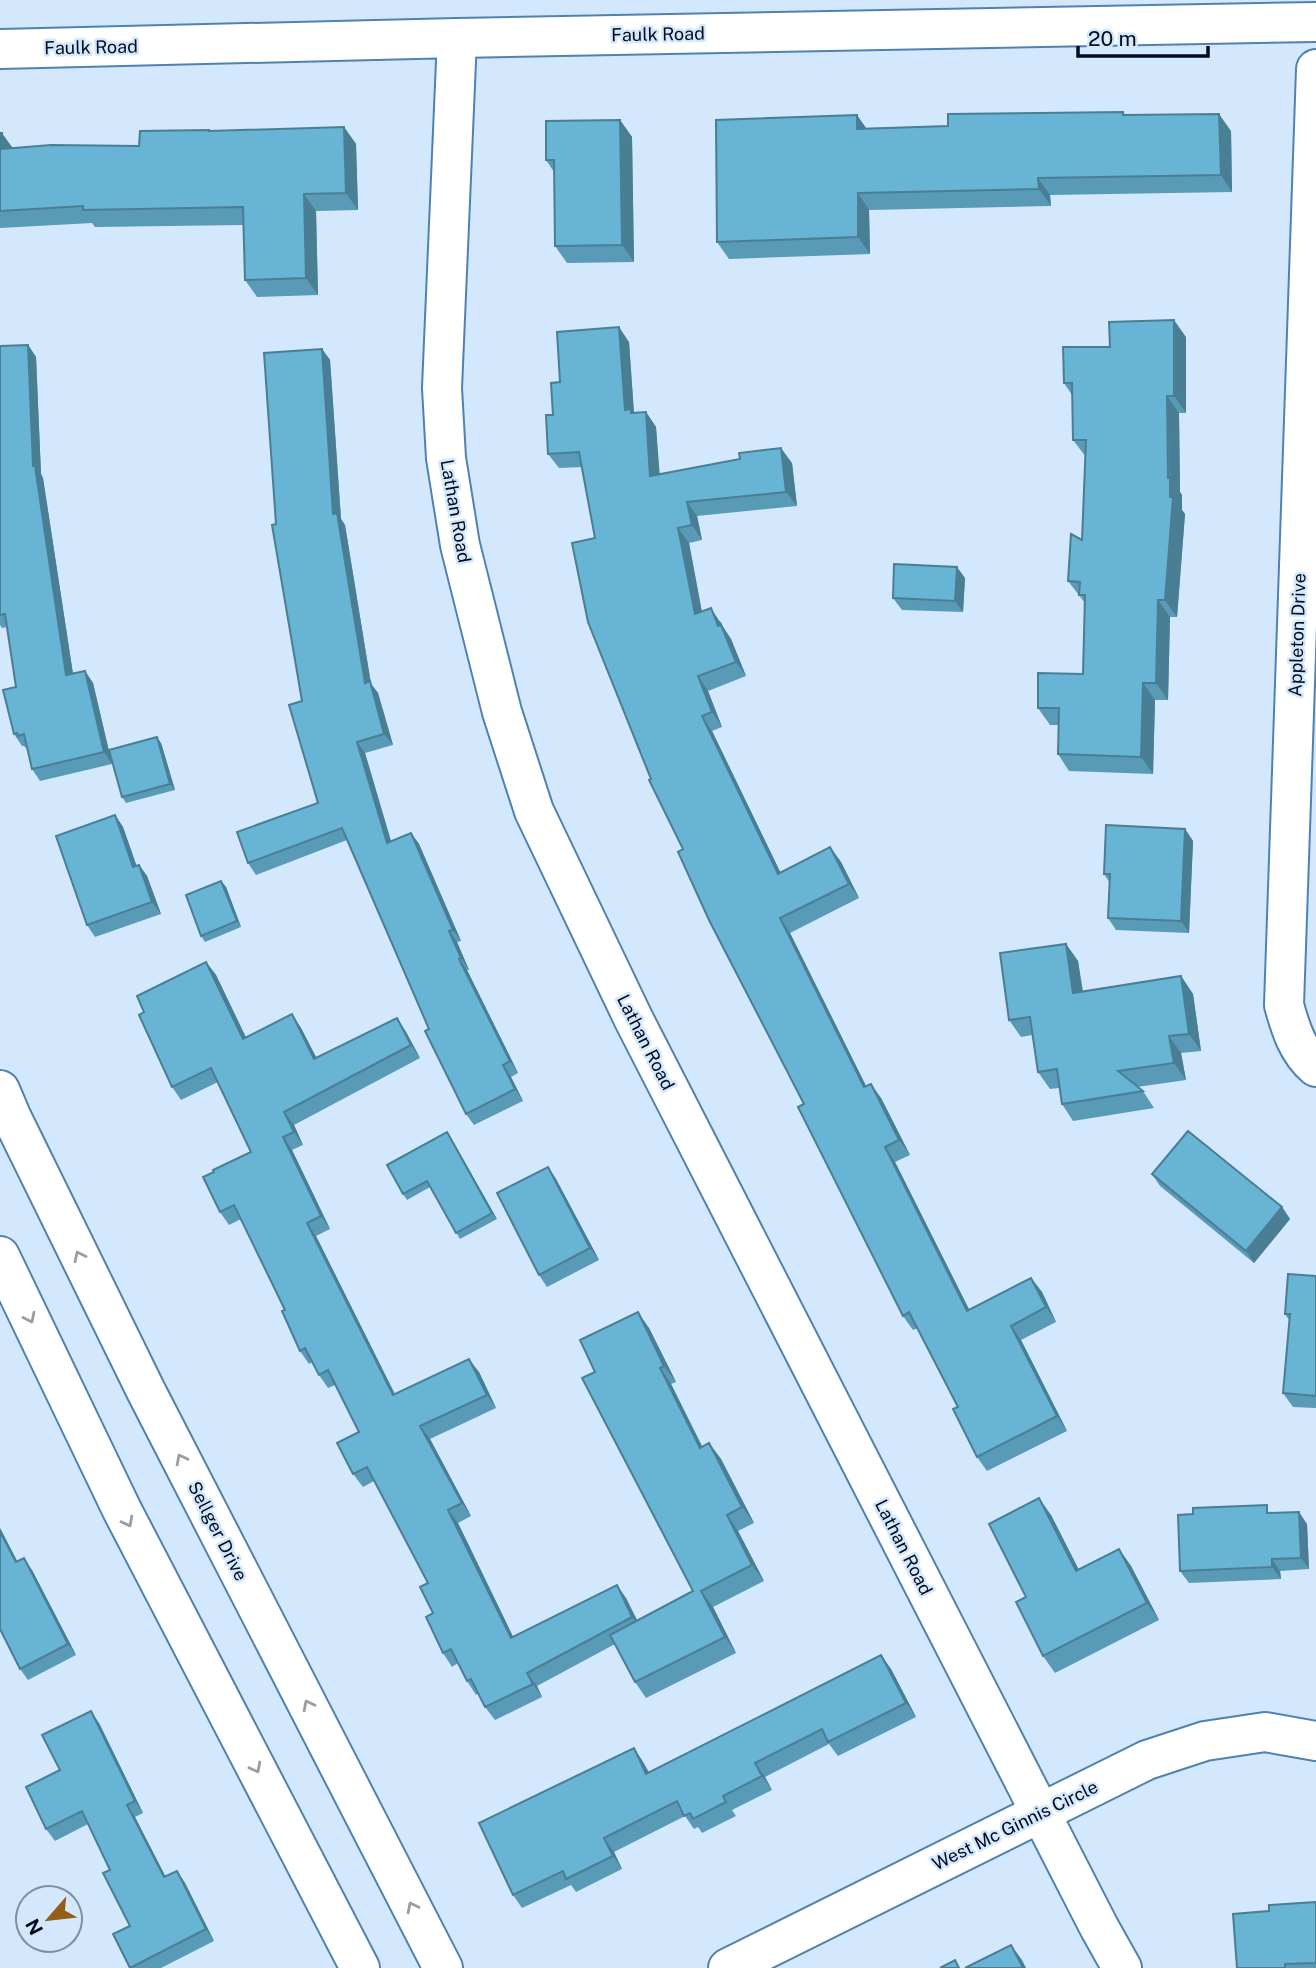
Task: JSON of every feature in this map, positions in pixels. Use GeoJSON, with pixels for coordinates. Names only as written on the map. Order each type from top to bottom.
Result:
{"type":"FeatureCollection","features":[{"type":"Feature","properties":{"kind":"street","name":"Faulk Road"},"geometry":{"type":"LineString","coordinates":[[0,49],[1316,22]]}},
{"type":"Feature","properties":{"kind":"street","name":"Lathan Road"},"geometry":{"type":"LineString","coordinates":[[457,38],[442,388],[446,458],[460,545],[502,712],[534,811],[634,1020],[1122,1968]]}},
{"type":"Feature","properties":{"kind":"street","name":"Appleton Drive"},"geometry":{"type":"LineString","coordinates":[[1316,69],[1284,1004],[1293,1036],[1316,1067]]}},
{"type":"Feature","properties":{"kind":"street","name":"Sellger Drive"},"geometry":{"type":"LineString","coordinates":[[4,1109],[443,1968]]}},
{"type":"Feature","properties":{"kind":"street"},"geometry":{"type":"LineString","coordinates":[[0,1256],[122,1510],[360,1968]]}},
{"type":"Feature","properties":{"kind":"street","name":"West Mc Ginnis Circle"},"geometry":{"type":"LineString","coordinates":[[728,1968],[1147,1760],[1205,1741],[1265,1732],[1316,1741]]}},
{"type":"Feature","properties":{"kind":"building"},"geometry":{"type":"Polygon","coordinates":[[[1123,112],[1123,115],[1219,114],[1221,175],[1038,178],[1039,189],[858,193],[858,237],[717,242],[716,120],[857,115],[857,129],[948,126],[948,114],[1123,112]]]}},
{"type":"Feature","properties":{"kind":"building"},"geometry":{"type":"Polygon","coordinates":[[[620,120],[622,245],[555,246],[554,160],[546,160],[546,121],[620,120]]]}},
{"type":"Feature","properties":{"kind":"building"},"geometry":{"type":"Polygon","coordinates":[[[344,127],[346,193],[304,194],[306,278],[245,280],[243,207],[83,210],[83,206],[0,211],[0,133],[2,149],[51,145],[139,146],[140,131],[344,127]]]}},
{"type":"Feature","properties":{"kind":"building"},"geometry":{"type":"Polygon","coordinates":[[[1174,320],[1174,396],[1167,396],[1168,478],[1170,497],[1173,497],[1165,600],[1158,600],[1156,683],[1143,683],[1141,757],[1058,754],[1059,708],[1038,708],[1038,673],[1083,674],[1085,595],[1079,595],[1080,582],[1068,581],[1071,534],[1082,540],[1086,440],[1073,440],[1072,383],[1064,383],[1063,347],[1110,347],[1109,322],[1174,320]]]}},
{"type":"Feature","properties":{"kind":"building"},"geometry":{"type":"Polygon","coordinates":[[[619,327],[625,410],[631,409],[631,413],[646,412],[650,476],[740,459],[739,453],[781,448],[786,492],[687,502],[692,525],[678,528],[695,614],[711,608],[736,662],[698,676],[712,712],[702,716],[778,874],[830,847],[849,884],[780,918],[864,1087],[871,1084],[899,1140],[885,1147],[967,1311],[1031,1278],[1046,1307],[1011,1326],[1057,1416],[977,1457],[953,1409],[958,1407],[909,1312],[903,1316],[798,1107],[804,1104],[709,920],[678,852],[683,849],[649,780],[651,779],[588,622],[572,543],[595,538],[579,452],[548,454],[546,415],[553,415],[551,383],[560,382],[557,332],[619,327]]]}},
{"type":"Feature","properties":{"kind":"building"},"geometry":{"type":"Polygon","coordinates":[[[28,345],[33,466],[66,675],[85,671],[104,752],[32,769],[24,734],[14,734],[3,690],[16,687],[5,614],[0,615],[0,346],[28,345]]]}},
{"type":"Feature","properties":{"kind":"building"},"geometry":{"type":"Polygon","coordinates":[[[322,349],[333,514],[337,513],[365,683],[370,681],[384,734],[357,742],[387,843],[411,833],[453,930],[449,931],[461,958],[459,959],[510,1061],[503,1065],[515,1089],[466,1114],[425,1031],[429,1029],[342,828],[248,863],[237,832],[318,803],[289,705],[302,701],[272,525],[276,524],[264,353],[322,349]]]}},
{"type":"Feature","properties":{"kind":"building"},"geometry":{"type":"Polygon","coordinates":[[[894,564],[957,567],[955,601],[893,598],[894,564]]]}},
{"type":"Feature","properties":{"kind":"building"},"geometry":{"type":"Polygon","coordinates":[[[157,737],[170,784],[122,797],[109,750],[157,737]]]}},
{"type":"Feature","properties":{"kind":"building"},"geometry":{"type":"Polygon","coordinates":[[[115,815],[133,867],[139,865],[152,902],[87,925],[56,836],[115,815]]]}},
{"type":"Feature","properties":{"kind":"building"},"geometry":{"type":"Polygon","coordinates":[[[1106,825],[1185,829],[1181,921],[1108,918],[1110,874],[1104,874],[1106,825]]]}},
{"type":"Feature","properties":{"kind":"building"},"geometry":{"type":"Polygon","coordinates":[[[221,881],[237,921],[201,936],[186,895],[221,881]]]}},
{"type":"Feature","properties":{"kind":"building"},"geometry":{"type":"Polygon","coordinates":[[[1066,944],[1073,993],[1181,976],[1189,1034],[1169,1036],[1174,1063],[1118,1071],[1143,1091],[1062,1104],[1057,1069],[1038,1072],[1030,1017],[1009,1020],[1000,953],[1066,944]]]}},
{"type":"Feature","properties":{"kind":"building"},"geometry":{"type":"Polygon","coordinates":[[[206,962],[243,1039],[292,1014],[314,1059],[397,1018],[411,1045],[284,1112],[294,1132],[283,1137],[321,1216],[307,1223],[393,1395],[469,1359],[487,1395],[420,1426],[462,1503],[448,1510],[511,1638],[617,1585],[632,1617],[527,1673],[533,1684],[485,1707],[471,1679],[467,1681],[451,1649],[443,1653],[426,1617],[433,1613],[420,1587],[428,1583],[367,1467],[353,1474],[337,1443],[359,1432],[328,1370],[319,1375],[305,1348],[300,1351],[282,1311],[285,1310],[234,1205],[220,1212],[203,1177],[251,1152],[211,1068],[172,1087],[139,1015],[144,1012],[137,996],[206,962]]]}},
{"type":"Feature","properties":{"kind":"building"},"geometry":{"type":"Polygon","coordinates":[[[1188,1131],[1282,1207],[1246,1251],[1152,1174],[1188,1131]]]}},
{"type":"Feature","properties":{"kind":"building"},"geometry":{"type":"Polygon","coordinates":[[[447,1132],[492,1213],[456,1233],[427,1181],[403,1194],[387,1165],[447,1132]]]}},
{"type":"Feature","properties":{"kind":"building"},"geometry":{"type":"Polygon","coordinates":[[[548,1167],[590,1248],[539,1275],[497,1193],[548,1167]]]}},
{"type":"Feature","properties":{"kind":"building"},"geometry":{"type":"Polygon","coordinates":[[[1288,1274],[1316,1276],[1316,1396],[1283,1393],[1290,1314],[1285,1314],[1288,1274]]]}},
{"type":"Feature","properties":{"kind":"building"},"geometry":{"type":"Polygon","coordinates":[[[638,1312],[664,1366],[660,1368],[700,1448],[709,1443],[742,1507],[727,1515],[752,1565],[701,1591],[725,1637],[635,1682],[610,1635],[693,1591],[582,1378],[595,1372],[580,1340],[638,1312]]]}},
{"type":"Feature","properties":{"kind":"building"},"geometry":{"type":"Polygon","coordinates":[[[1039,1498],[1076,1571],[1119,1549],[1147,1603],[1043,1656],[1016,1602],[1026,1597],[989,1524],[1039,1498]]]}},
{"type":"Feature","properties":{"kind":"building"},"geometry":{"type":"Polygon","coordinates":[[[1267,1505],[1267,1513],[1299,1512],[1301,1558],[1272,1559],[1272,1567],[1180,1571],[1178,1515],[1193,1514],[1193,1508],[1267,1505]]]}},
{"type":"Feature","properties":{"kind":"building"},"geometry":{"type":"Polygon","coordinates":[[[0,1532],[16,1562],[24,1558],[68,1644],[20,1669],[0,1629],[0,1532]]]}},
{"type":"Feature","properties":{"kind":"building"},"geometry":{"type":"Polygon","coordinates":[[[881,1655],[906,1703],[828,1742],[822,1729],[755,1763],[762,1776],[723,1796],[726,1802],[693,1819],[690,1813],[684,1816],[677,1801],[604,1838],[613,1856],[566,1879],[563,1871],[513,1895],[479,1823],[634,1748],[646,1774],[881,1655]]]}},
{"type":"Feature","properties":{"kind":"building"},"geometry":{"type":"Polygon","coordinates":[[[91,1711],[135,1801],[127,1805],[164,1877],[177,1871],[206,1929],[130,1968],[113,1934],[130,1926],[103,1873],[110,1870],[82,1811],[46,1829],[26,1787],[60,1770],[42,1735],[91,1711]]]}},
{"type":"Feature","properties":{"kind":"building"},"geometry":{"type":"Polygon","coordinates":[[[1316,1902],[1316,1963],[1285,1964],[1285,1968],[1237,1968],[1233,1914],[1269,1911],[1269,1905],[1316,1902]]]}},
{"type":"Feature","properties":{"kind":"building"},"geometry":{"type":"Polygon","coordinates":[[[1011,1945],[1023,1968],[965,1968],[1011,1945]]]}},
{"type":"Feature","properties":{"kind":"building"},"geometry":{"type":"Polygon","coordinates":[[[955,1960],[959,1968],[940,1968],[955,1960]]]}}]}
